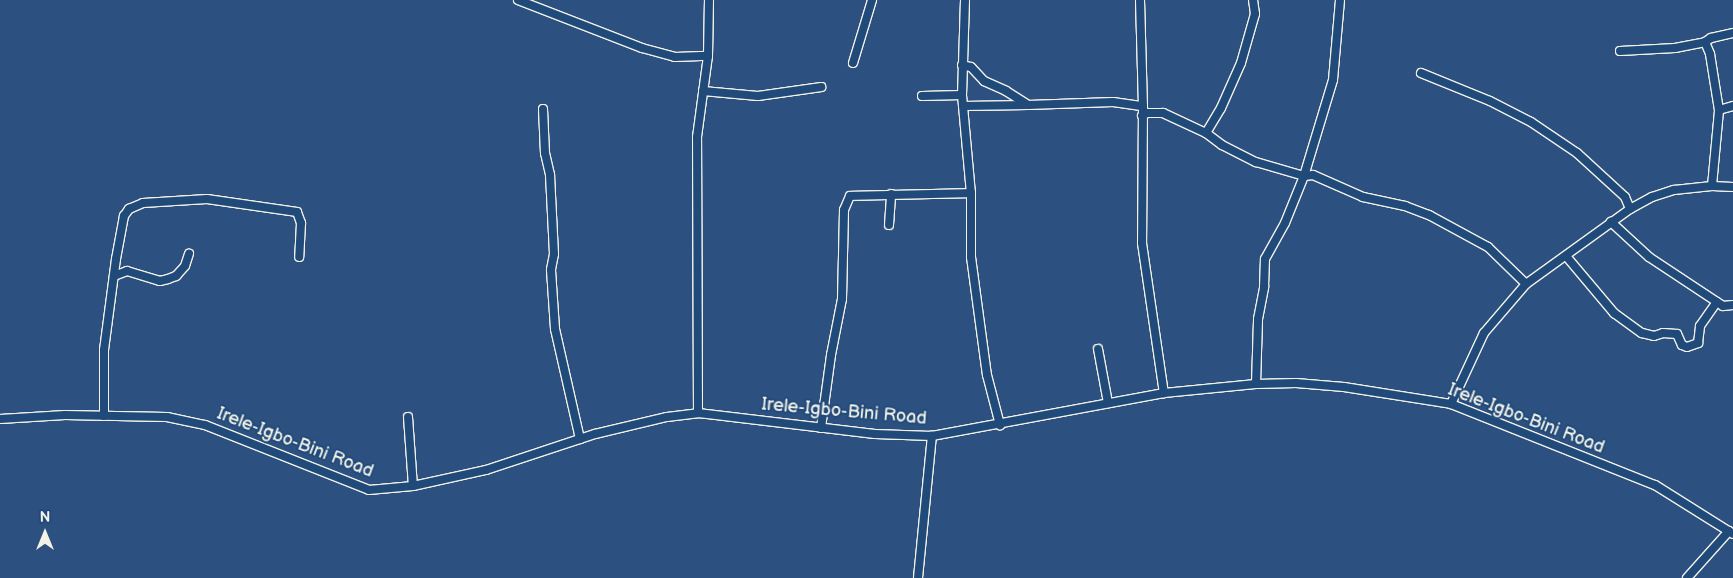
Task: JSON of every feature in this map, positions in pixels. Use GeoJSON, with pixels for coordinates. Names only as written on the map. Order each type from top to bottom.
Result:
{"type":"FeatureCollection","features":[{"type":"Feature","properties":{"kind":"street"},"geometry":{"type":"LineString","coordinates":[[518,0],[642,48],[675,57],[708,56]]}},
{"type":"Feature","properties":{"kind":"street"},"geometry":{"type":"LineString","coordinates":[[698,413],[697,137],[708,56],[709,0]]}},
{"type":"Feature","properties":{"kind":"street"},"geometry":{"type":"LineString","coordinates":[[854,63],[872,0]]}},
{"type":"Feature","properties":{"kind":"street"},"geometry":{"type":"LineString","coordinates":[[965,0],[962,95],[971,193],[971,257],[986,375],[1000,425]]}},
{"type":"Feature","properties":{"kind":"street"},"geometry":{"type":"LineString","coordinates":[[1140,0],[1143,106],[1142,243],[1164,393]]}},
{"type":"Feature","properties":{"kind":"street"},"geometry":{"type":"LineString","coordinates":[[1206,133],[1221,108],[1241,64],[1255,14],[1253,0]]}},
{"type":"Feature","properties":{"kind":"street"},"geometry":{"type":"LineString","coordinates":[[1256,384],[1258,319],[1264,287],[1265,259],[1285,223],[1304,176],[1333,80],[1340,0]]}},
{"type":"Feature","properties":{"kind":"street"},"geometry":{"type":"LineString","coordinates":[[1620,51],[1660,50],[1704,42],[1710,38],[1733,33]]}},
{"type":"Feature","properties":{"kind":"street"},"geometry":{"type":"LineString","coordinates":[[1704,42],[1710,54],[1718,110],[1712,186]]}},
{"type":"Feature","properties":{"kind":"street"},"geometry":{"type":"LineString","coordinates":[[962,65],[971,68],[984,82],[1006,91],[1028,105]]}},
{"type":"Feature","properties":{"kind":"street"},"geometry":{"type":"LineString","coordinates":[[1421,73],[1490,101],[1531,122],[1577,153],[1625,197],[1630,209]]}},
{"type":"Feature","properties":{"kind":"street"},"geometry":{"type":"LineString","coordinates":[[703,91],[758,96],[822,87]]}},
{"type":"Feature","properties":{"kind":"street"},"geometry":{"type":"LineString","coordinates":[[922,96],[962,95]]}},
{"type":"Feature","properties":{"kind":"street"},"geometry":{"type":"LineString","coordinates":[[964,106],[1112,102],[1143,106]]}},
{"type":"Feature","properties":{"kind":"street"},"geometry":{"type":"LineString","coordinates":[[1718,110],[1733,106]]}},
{"type":"Feature","properties":{"kind":"street"},"geometry":{"type":"LineString","coordinates":[[544,109],[545,153],[550,175],[554,254],[551,270],[555,329],[580,439]]}},
{"type":"Feature","properties":{"kind":"street"},"geometry":{"type":"LineString","coordinates":[[1142,116],[1147,113],[1163,113],[1206,133],[1222,145],[1256,162],[1304,176],[1313,175],[1363,197],[1405,206],[1429,215],[1488,247],[1526,284]]}},
{"type":"Feature","properties":{"kind":"street"},"geometry":{"type":"LineString","coordinates":[[1451,404],[1484,334],[1508,302],[1526,284],[1611,222],[1652,197],[1674,190],[1712,186],[1733,187]]}},
{"type":"Feature","properties":{"kind":"street"},"geometry":{"type":"LineString","coordinates":[[822,428],[831,355],[842,299],[846,201],[853,194],[971,193]]}},
{"type":"Feature","properties":{"kind":"street"},"geometry":{"type":"LineString","coordinates":[[889,225],[891,194]]}},
{"type":"Feature","properties":{"kind":"street"},"geometry":{"type":"LineString","coordinates":[[104,416],[104,350],[114,276],[124,216],[135,205],[207,199],[297,212],[301,223],[299,257]]}},
{"type":"Feature","properties":{"kind":"street"},"geometry":{"type":"LineString","coordinates":[[1611,222],[1649,257],[1723,306],[1733,304]]}},
{"type":"Feature","properties":{"kind":"street"},"geometry":{"type":"LineString","coordinates":[[114,276],[127,271],[160,280],[168,279],[176,276],[185,266],[189,254]]}},
{"type":"Feature","properties":{"kind":"street"},"geometry":{"type":"LineString","coordinates":[[1566,256],[1614,313],[1642,333],[1654,336],[1663,333],[1677,334],[1682,345],[1687,347],[1698,343],[1700,326],[1717,302]]}},
{"type":"Feature","properties":{"kind":"street"},"geometry":{"type":"LineString","coordinates":[[1098,349],[1108,403]]}},
{"type":"Feature","properties":{"kind":"street","name":"Irele-Igbo-Bini Road"},"geometry":{"type":"LineString","coordinates":[[0,419],[65,415],[167,417],[205,425],[369,490],[413,486],[486,470],[580,439],[667,417],[698,413],[875,434],[932,436],[1000,425],[1164,393],[1256,384],[1296,383],[1451,404],[1655,485],[1731,532]]}},
{"type":"Feature","properties":{"kind":"street"},"geometry":{"type":"LineString","coordinates":[[408,417],[413,486]]}},
{"type":"Feature","properties":{"kind":"street"},"geometry":{"type":"LineString","coordinates":[[918,578],[932,436]]}},
{"type":"Feature","properties":{"kind":"street"},"geometry":{"type":"LineString","coordinates":[[1687,578],[1731,532]]}}]}
